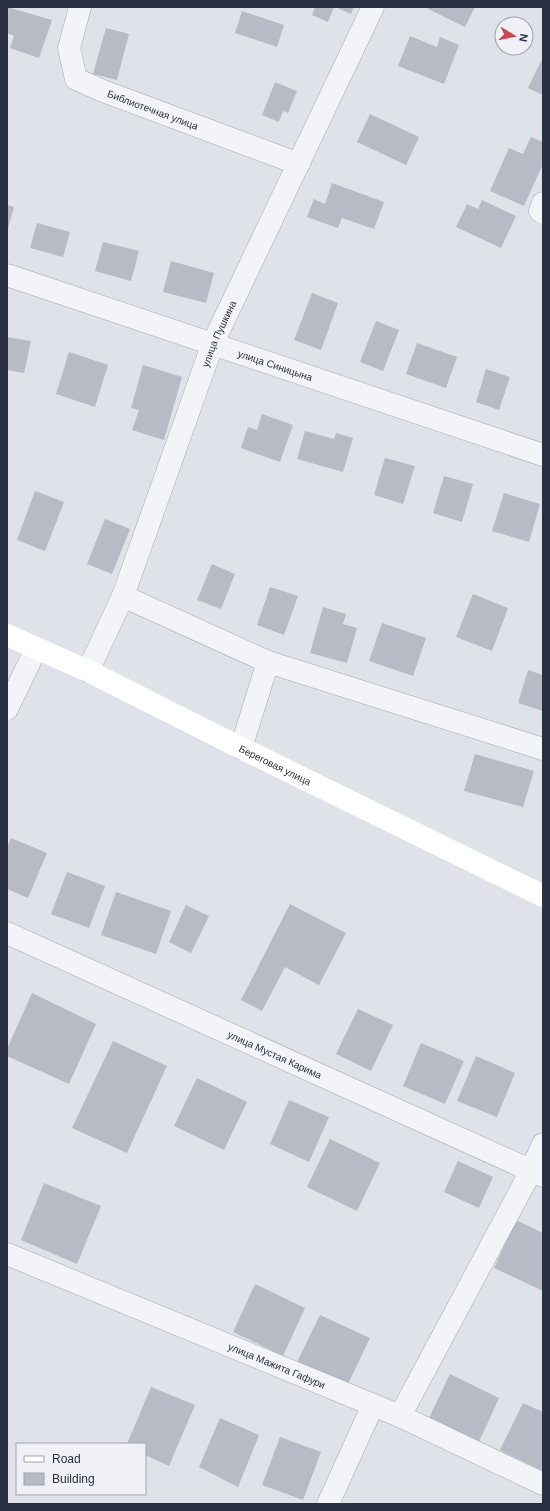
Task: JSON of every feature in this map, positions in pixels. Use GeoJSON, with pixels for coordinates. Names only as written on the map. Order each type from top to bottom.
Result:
{"type":"FeatureCollection","features":[{"type":"Feature","properties":{"kind":"main road","name":"Береговая улица"},"geometry":{"type":"LineString","coordinates":[[7,636],[88,671],[241,748],[543,896]]}},
{"type":"Feature","properties":{"kind":"street","name":"Библиотечная улица"},"geometry":{"type":"LineString","coordinates":[[80,7],[69,48],[76,79],[103,91],[299,164]]}},
{"type":"Feature","properties":{"kind":"street","name":"улица Пушкина"},"geometry":{"type":"LineString","coordinates":[[88,671],[123,596],[213,343],[373,7]]}},
{"type":"Feature","properties":{"kind":"street"},"geometry":{"type":"LineString","coordinates":[[543,203],[540,211],[543,213]]}},
{"type":"Feature","properties":{"kind":"street","name":"улица Синицына"},"geometry":{"type":"LineString","coordinates":[[7,275],[543,455]]}},
{"type":"Feature","properties":{"kind":"street"},"geometry":{"type":"LineString","coordinates":[[123,596],[268,662],[543,749]]}},
{"type":"Feature","properties":{"kind":"street"},"geometry":{"type":"LineString","coordinates":[[7,709],[36,649]]}},
{"type":"Feature","properties":{"kind":"street"},"geometry":{"type":"LineString","coordinates":[[241,748],[268,662]]}},
{"type":"Feature","properties":{"kind":"street","name":"улица Мустая Карима"},"geometry":{"type":"LineString","coordinates":[[7,933],[537,1174]]}},
{"type":"Feature","properties":{"kind":"street"},"geometry":{"type":"LineString","coordinates":[[400,1416],[537,1174],[543,1144]]}},
{"type":"Feature","properties":{"kind":"street","name":"улица Мажита Гафури"},"geometry":{"type":"LineString","coordinates":[[7,1254],[400,1416],[543,1484]]}},
{"type":"Feature","properties":{"kind":"street"},"geometry":{"type":"LineString","coordinates":[[328,1504],[373,1405]]}},
{"type":"Feature","properties":{"kind":"building"},"geometry":{"type":"Polygon","coordinates":[[[7,7],[52,20],[39,58],[10,48],[14,36],[7,33],[7,7]]]}},
{"type":"Feature","properties":{"kind":"building"},"geometry":{"type":"Polygon","coordinates":[[[315,7],[334,7],[328,22],[312,15],[315,7]]]}},
{"type":"Feature","properties":{"kind":"building"},"geometry":{"type":"Polygon","coordinates":[[[335,7],[354,7],[351,14],[335,7]]]}},
{"type":"Feature","properties":{"kind":"building"},"geometry":{"type":"Polygon","coordinates":[[[428,7],[475,7],[465,27],[428,9],[428,7]]]}},
{"type":"Feature","properties":{"kind":"building"},"geometry":{"type":"Polygon","coordinates":[[[242,11],[284,25],[277,47],[235,33],[242,11]]]}},
{"type":"Feature","properties":{"kind":"building"},"geometry":{"type":"Polygon","coordinates":[[[106,28],[129,34],[117,80],[93,74],[106,28]]]}},
{"type":"Feature","properties":{"kind":"building"},"geometry":{"type":"Polygon","coordinates":[[[410,36],[437,47],[440,37],[459,45],[444,84],[398,66],[410,36]]]}},
{"type":"Feature","properties":{"kind":"building"},"geometry":{"type":"Polygon","coordinates":[[[543,57],[543,95],[528,88],[543,57]]]}},
{"type":"Feature","properties":{"kind":"building"},"geometry":{"type":"Polygon","coordinates":[[[275,82],[297,91],[288,113],[283,111],[279,122],[262,115],[275,82]]]}},
{"type":"Feature","properties":{"kind":"building"},"geometry":{"type":"Polygon","coordinates":[[[370,114],[419,137],[406,165],[357,142],[370,114]]]}},
{"type":"Feature","properties":{"kind":"building"},"geometry":{"type":"Polygon","coordinates":[[[531,137],[543,142],[543,164],[524,206],[490,191],[509,148],[523,154],[531,137]]]}},
{"type":"Feature","properties":{"kind":"building"},"geometry":{"type":"Polygon","coordinates":[[[332,183],[384,202],[374,229],[342,218],[338,228],[307,217],[314,199],[325,204],[332,183]]]}},
{"type":"Feature","properties":{"kind":"building"},"geometry":{"type":"Polygon","coordinates":[[[482,200],[516,216],[501,248],[456,227],[467,204],[478,209],[482,200]]]}},
{"type":"Feature","properties":{"kind":"building"},"geometry":{"type":"Polygon","coordinates":[[[7,205],[14,207],[7,232],[7,205]]]}},
{"type":"Feature","properties":{"kind":"building"},"geometry":{"type":"Polygon","coordinates":[[[37,223],[70,232],[63,257],[30,248],[37,223]]]}},
{"type":"Feature","properties":{"kind":"building"},"geometry":{"type":"Polygon","coordinates":[[[103,242],[139,251],[131,281],[95,271],[103,242]]]}},
{"type":"Feature","properties":{"kind":"building"},"geometry":{"type":"Polygon","coordinates":[[[171,261],[214,273],[206,303],[163,292],[171,261]]]}},
{"type":"Feature","properties":{"kind":"building"},"geometry":{"type":"Polygon","coordinates":[[[312,293],[338,303],[321,350],[294,340],[312,293]]]}},
{"type":"Feature","properties":{"kind":"building"},"geometry":{"type":"Polygon","coordinates":[[[376,321],[399,330],[383,371],[360,362],[376,321]]]}},
{"type":"Feature","properties":{"kind":"building"},"geometry":{"type":"Polygon","coordinates":[[[7,337],[31,341],[24,373],[7,370],[7,337]]]}},
{"type":"Feature","properties":{"kind":"building"},"geometry":{"type":"Polygon","coordinates":[[[417,343],[457,357],[446,388],[406,374],[417,343]]]}},
{"type":"Feature","properties":{"kind":"building"},"geometry":{"type":"Polygon","coordinates":[[[69,352],[108,365],[95,407],[56,394],[69,352]]]}},
{"type":"Feature","properties":{"kind":"building"},"geometry":{"type":"Polygon","coordinates":[[[143,365],[182,377],[164,440],[132,430],[139,410],[131,408],[143,365]]]}},
{"type":"Feature","properties":{"kind":"building"},"geometry":{"type":"Polygon","coordinates":[[[486,369],[510,377],[499,410],[476,402],[486,369]]]}},
{"type":"Feature","properties":{"kind":"building"},"geometry":{"type":"Polygon","coordinates":[[[262,414],[293,425],[280,462],[241,448],[248,427],[257,430],[262,414]]]}},
{"type":"Feature","properties":{"kind":"building"},"geometry":{"type":"Polygon","coordinates":[[[305,431],[334,439],[336,433],[353,438],[343,472],[297,459],[305,431]]]}},
{"type":"Feature","properties":{"kind":"building"},"geometry":{"type":"Polygon","coordinates":[[[385,458],[415,466],[403,504],[374,495],[385,458]]]}},
{"type":"Feature","properties":{"kind":"building"},"geometry":{"type":"Polygon","coordinates":[[[444,476],[473,484],[462,522],[433,513],[444,476]]]}},
{"type":"Feature","properties":{"kind":"building"},"geometry":{"type":"Polygon","coordinates":[[[35,491],[64,502],[45,551],[17,540],[35,491]]]}},
{"type":"Feature","properties":{"kind":"building"},"geometry":{"type":"Polygon","coordinates":[[[504,493],[540,504],[529,542],[492,531],[504,493]]]}},
{"type":"Feature","properties":{"kind":"building"},"geometry":{"type":"Polygon","coordinates":[[[105,519],[130,529],[112,574],[87,564],[105,519]]]}},
{"type":"Feature","properties":{"kind":"building"},"geometry":{"type":"Polygon","coordinates":[[[212,564],[235,574],[221,609],[197,600],[212,564]]]}},
{"type":"Feature","properties":{"kind":"building"},"geometry":{"type":"Polygon","coordinates":[[[270,587],[298,596],[284,635],[257,625],[270,587]]]}},
{"type":"Feature","properties":{"kind":"building"},"geometry":{"type":"Polygon","coordinates":[[[473,594],[508,608],[492,651],[456,637],[473,594]]]}},
{"type":"Feature","properties":{"kind":"building"},"geometry":{"type":"Polygon","coordinates":[[[323,607],[346,614],[343,624],[357,628],[347,663],[310,653],[323,607]]]}},
{"type":"Feature","properties":{"kind":"building"},"geometry":{"type":"Polygon","coordinates":[[[382,623],[426,638],[413,676],[369,661],[382,623]]]}},
{"type":"Feature","properties":{"kind":"building"},"geometry":{"type":"Polygon","coordinates":[[[528,670],[543,675],[543,711],[518,703],[528,670]]]}},
{"type":"Feature","properties":{"kind":"building"},"geometry":{"type":"Polygon","coordinates":[[[475,754],[534,771],[523,807],[464,791],[475,754]]]}},
{"type":"Feature","properties":{"kind":"building"},"geometry":{"type":"Polygon","coordinates":[[[11,838],[47,853],[28,898],[7,889],[7,848],[11,838]]]}},
{"type":"Feature","properties":{"kind":"building"},"geometry":{"type":"Polygon","coordinates":[[[67,872],[105,886],[89,928],[51,914],[67,872]]]}},
{"type":"Feature","properties":{"kind":"building"},"geometry":{"type":"Polygon","coordinates":[[[116,892],[171,911],[156,954],[101,935],[116,892]]]}},
{"type":"Feature","properties":{"kind":"building"},"geometry":{"type":"Polygon","coordinates":[[[290,904],[346,933],[319,985],[285,967],[262,1011],[241,1000],[290,904]]]}},
{"type":"Feature","properties":{"kind":"building"},"geometry":{"type":"Polygon","coordinates":[[[186,905],[209,916],[191,953],[169,942],[186,905]]]}},
{"type":"Feature","properties":{"kind":"building"},"geometry":{"type":"Polygon","coordinates":[[[32,993],[96,1024],[69,1084],[7,1056],[7,1049],[32,993]]]}},
{"type":"Feature","properties":{"kind":"building"},"geometry":{"type":"Polygon","coordinates":[[[358,1009],[393,1025],[371,1071],[336,1054],[358,1009]]]}},
{"type":"Feature","properties":{"kind":"building"},"geometry":{"type":"Polygon","coordinates":[[[113,1041],[167,1066],[127,1153],[72,1128],[113,1041]]]}},
{"type":"Feature","properties":{"kind":"building"},"geometry":{"type":"Polygon","coordinates":[[[421,1043],[464,1061],[445,1104],[403,1086],[421,1043]]]}},
{"type":"Feature","properties":{"kind":"building"},"geometry":{"type":"Polygon","coordinates":[[[476,1056],[515,1073],[497,1117],[457,1101],[476,1056]]]}},
{"type":"Feature","properties":{"kind":"building"},"geometry":{"type":"Polygon","coordinates":[[[197,1078],[247,1102],[224,1150],[174,1126],[197,1078]]]}},
{"type":"Feature","properties":{"kind":"building"},"geometry":{"type":"Polygon","coordinates":[[[289,1100],[329,1117],[309,1162],[270,1144],[289,1100]]]}},
{"type":"Feature","properties":{"kind":"building"},"geometry":{"type":"Polygon","coordinates":[[[330,1139],[380,1163],[357,1211],[307,1187],[330,1139]]]}},
{"type":"Feature","properties":{"kind":"building"},"geometry":{"type":"Polygon","coordinates":[[[458,1161],[493,1177],[479,1208],[444,1192],[458,1161]]]}},
{"type":"Feature","properties":{"kind":"building"},"geometry":{"type":"Polygon","coordinates":[[[44,1183],[101,1206],[77,1264],[21,1240],[44,1183]]]}},
{"type":"Feature","properties":{"kind":"building"},"geometry":{"type":"Polygon","coordinates":[[[516,1220],[543,1233],[543,1291],[494,1268],[516,1220]]]}},
{"type":"Feature","properties":{"kind":"building"},"geometry":{"type":"Polygon","coordinates":[[[255,1284],[305,1308],[283,1356],[233,1332],[255,1284]]]}},
{"type":"Feature","properties":{"kind":"building"},"geometry":{"type":"Polygon","coordinates":[[[320,1315],[370,1338],[347,1386],[297,1362],[320,1315]]]}},
{"type":"Feature","properties":{"kind":"building"},"geometry":{"type":"Polygon","coordinates":[[[450,1374],[499,1398],[477,1446],[427,1422],[450,1374]]]}},
{"type":"Feature","properties":{"kind":"building"},"geometry":{"type":"Polygon","coordinates":[[[151,1387],[195,1405],[169,1466],[146,1455],[146,1443],[127,1443],[151,1387]]]}},
{"type":"Feature","properties":{"kind":"building"},"geometry":{"type":"Polygon","coordinates":[[[523,1403],[543,1412],[543,1471],[500,1450],[523,1403]]]}},
{"type":"Feature","properties":{"kind":"building"},"geometry":{"type":"Polygon","coordinates":[[[220,1418],[259,1435],[238,1487],[199,1467],[220,1418]]]}},
{"type":"Feature","properties":{"kind":"building"},"geometry":{"type":"Polygon","coordinates":[[[280,1437],[321,1452],[303,1500],[262,1485],[280,1437]]]}}]}
